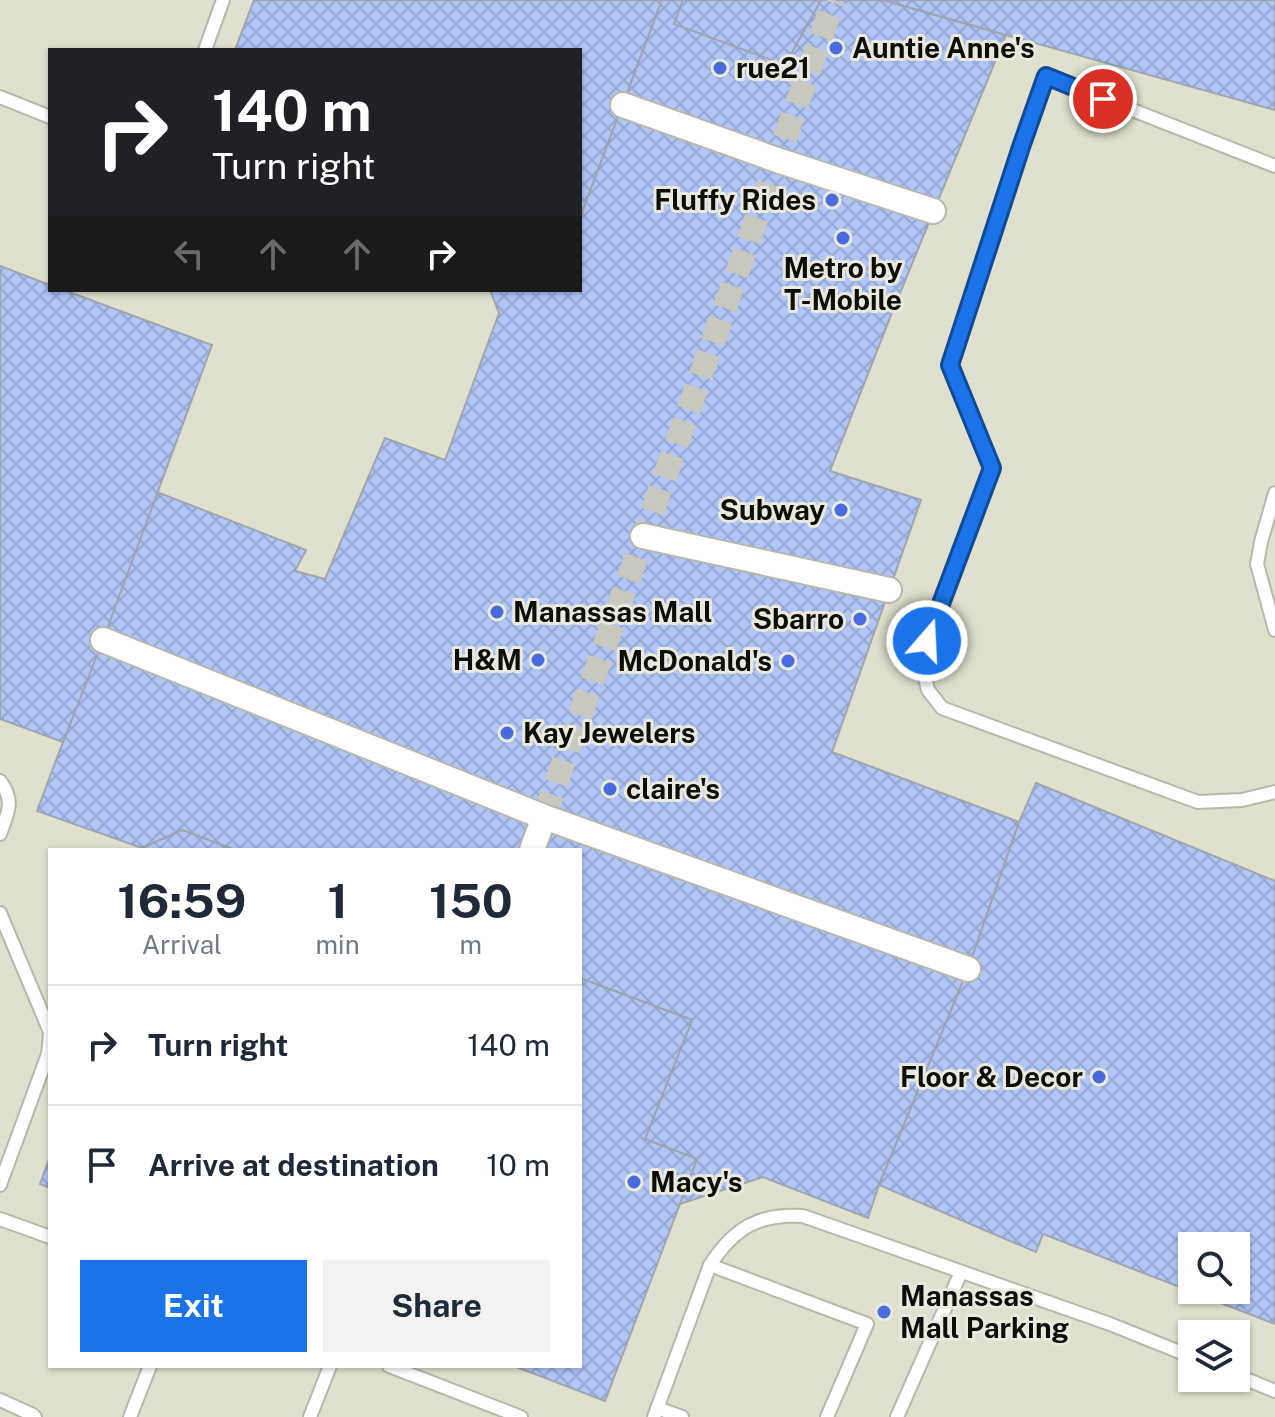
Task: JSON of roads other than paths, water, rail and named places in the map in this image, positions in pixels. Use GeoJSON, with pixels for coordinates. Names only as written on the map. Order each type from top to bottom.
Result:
{"type":"FeatureCollection","features":[{"type":"Feature","properties":{"kind":"street"},"geometry":{"type":"LineString","coordinates":[[623,105],[933,211]]}},
{"type":"Feature","properties":{"kind":"street"},"geometry":{"type":"LineString","coordinates":[[643,536],[889,590]]}},
{"type":"Feature","properties":{"kind":"street"},"geometry":{"type":"LineString","coordinates":[[103,640],[544,817],[968,969]]}},
{"type":"Feature","properties":{"kind":"street"},"geometry":{"type":"LineString","coordinates":[[533,848],[544,817]]}},
{"type":"Feature","properties":{"kind":"lane"},"geometry":{"type":"LineString","coordinates":[[206,48],[223,0]]}},
{"type":"Feature","properties":{"kind":"lane"},"geometry":{"type":"LineString","coordinates":[[1275,166],[1046,76],[950,365],[992,468],[921,661],[928,690],[942,708],[1198,802],[1242,800],[1275,792]]}},
{"type":"Feature","properties":{"kind":"lane"},"geometry":{"type":"LineString","coordinates":[[0,97],[48,116]]}},
{"type":"Feature","properties":{"kind":"lane"},"geometry":{"type":"LineString","coordinates":[[1275,493],[1257,564],[1275,630]]}},
{"type":"Feature","properties":{"kind":"lane"},"geometry":{"type":"LineString","coordinates":[[0,781],[8,792],[9,806],[0,834]]}},
{"type":"Feature","properties":{"kind":"lane"},"geometry":{"type":"LineString","coordinates":[[0,913],[48,1027]]}},
{"type":"Feature","properties":{"kind":"lane"},"geometry":{"type":"LineString","coordinates":[[0,1185],[48,1054]]}},
{"type":"Feature","properties":{"kind":"lane"},"geometry":{"type":"LineString","coordinates":[[682,1417],[656,1413],[710,1265],[723,1245],[740,1229],[762,1219],[785,1215],[803,1216],[1110,1324],[1178,1351]]}},
{"type":"Feature","properties":{"kind":"lane"},"geometry":{"type":"LineString","coordinates":[[0,1219],[48,1236]]}},
{"type":"Feature","properties":{"kind":"lane"},"geometry":{"type":"LineString","coordinates":[[710,1265],[867,1324],[827,1417]]}},
{"type":"Feature","properties":{"kind":"lane"},"geometry":{"type":"LineString","coordinates":[[897,1417],[961,1272]]}},
{"type":"Feature","properties":{"kind":"lane"},"geometry":{"type":"LineString","coordinates":[[130,1417],[149,1368]]}},
{"type":"Feature","properties":{"kind":"lane"},"geometry":{"type":"LineString","coordinates":[[310,1417],[329,1368]]}},
{"type":"Feature","properties":{"kind":"lane"},"geometry":{"type":"LineString","coordinates":[[394,1368],[521,1417]]}},
{"type":"Feature","properties":{"kind":"lane"},"geometry":{"type":"LineString","coordinates":[[1250,1381],[1275,1391]]}},
{"type":"Feature","properties":{"kind":"lane"},"geometry":{"type":"LineString","coordinates":[[0,1400],[35,1417]]}},
{"type":"Feature","properties":{"kind":"tunnel"},"geometry":{"type":"LineString","coordinates":[[544,817],[834,0]]}},
{"type":"Feature","properties":{"kind":"place","name":"Auntie Anne's"},"geometry":{"type":"Point","coordinates":[836,48]}},
{"type":"Feature","properties":{"kind":"place","name":"rue21"},"geometry":{"type":"Point","coordinates":[720,68]}},
{"type":"Feature","properties":{"kind":"place","name":"Fluffy Rides"},"geometry":{"type":"Point","coordinates":[832,200]}},
{"type":"Feature","properties":{"kind":"place","name":"Metro by T-Mobile"},"geometry":{"type":"Point","coordinates":[843,238]}},
{"type":"Feature","properties":{"kind":"place","name":"Subway"},"geometry":{"type":"Point","coordinates":[841,510]}},
{"type":"Feature","properties":{"kind":"place","name":"Manassas Mall"},"geometry":{"type":"Point","coordinates":[497,612]}},
{"type":"Feature","properties":{"kind":"place","name":"Sbarro"},"geometry":{"type":"Point","coordinates":[860,619]}},
{"type":"Feature","properties":{"kind":"place","name":"H&M"},"geometry":{"type":"Point","coordinates":[538,660]}},
{"type":"Feature","properties":{"kind":"place","name":"McDonald's"},"geometry":{"type":"Point","coordinates":[788,661]}},
{"type":"Feature","properties":{"kind":"place","name":"Kay Jewelers"},"geometry":{"type":"Point","coordinates":[507,733]}},
{"type":"Feature","properties":{"kind":"place","name":"claire's"},"geometry":{"type":"Point","coordinates":[610,789]}},
{"type":"Feature","properties":{"kind":"place","name":"Floor & Decor"},"geometry":{"type":"Point","coordinates":[1099,1077]}},
{"type":"Feature","properties":{"kind":"place","name":"Macy's"},"geometry":{"type":"Point","coordinates":[634,1182]}},
{"type":"Feature","properties":{"kind":"place","name":"Manassas Mall Parking"},"geometry":{"type":"Point","coordinates":[884,1312]}}]}
